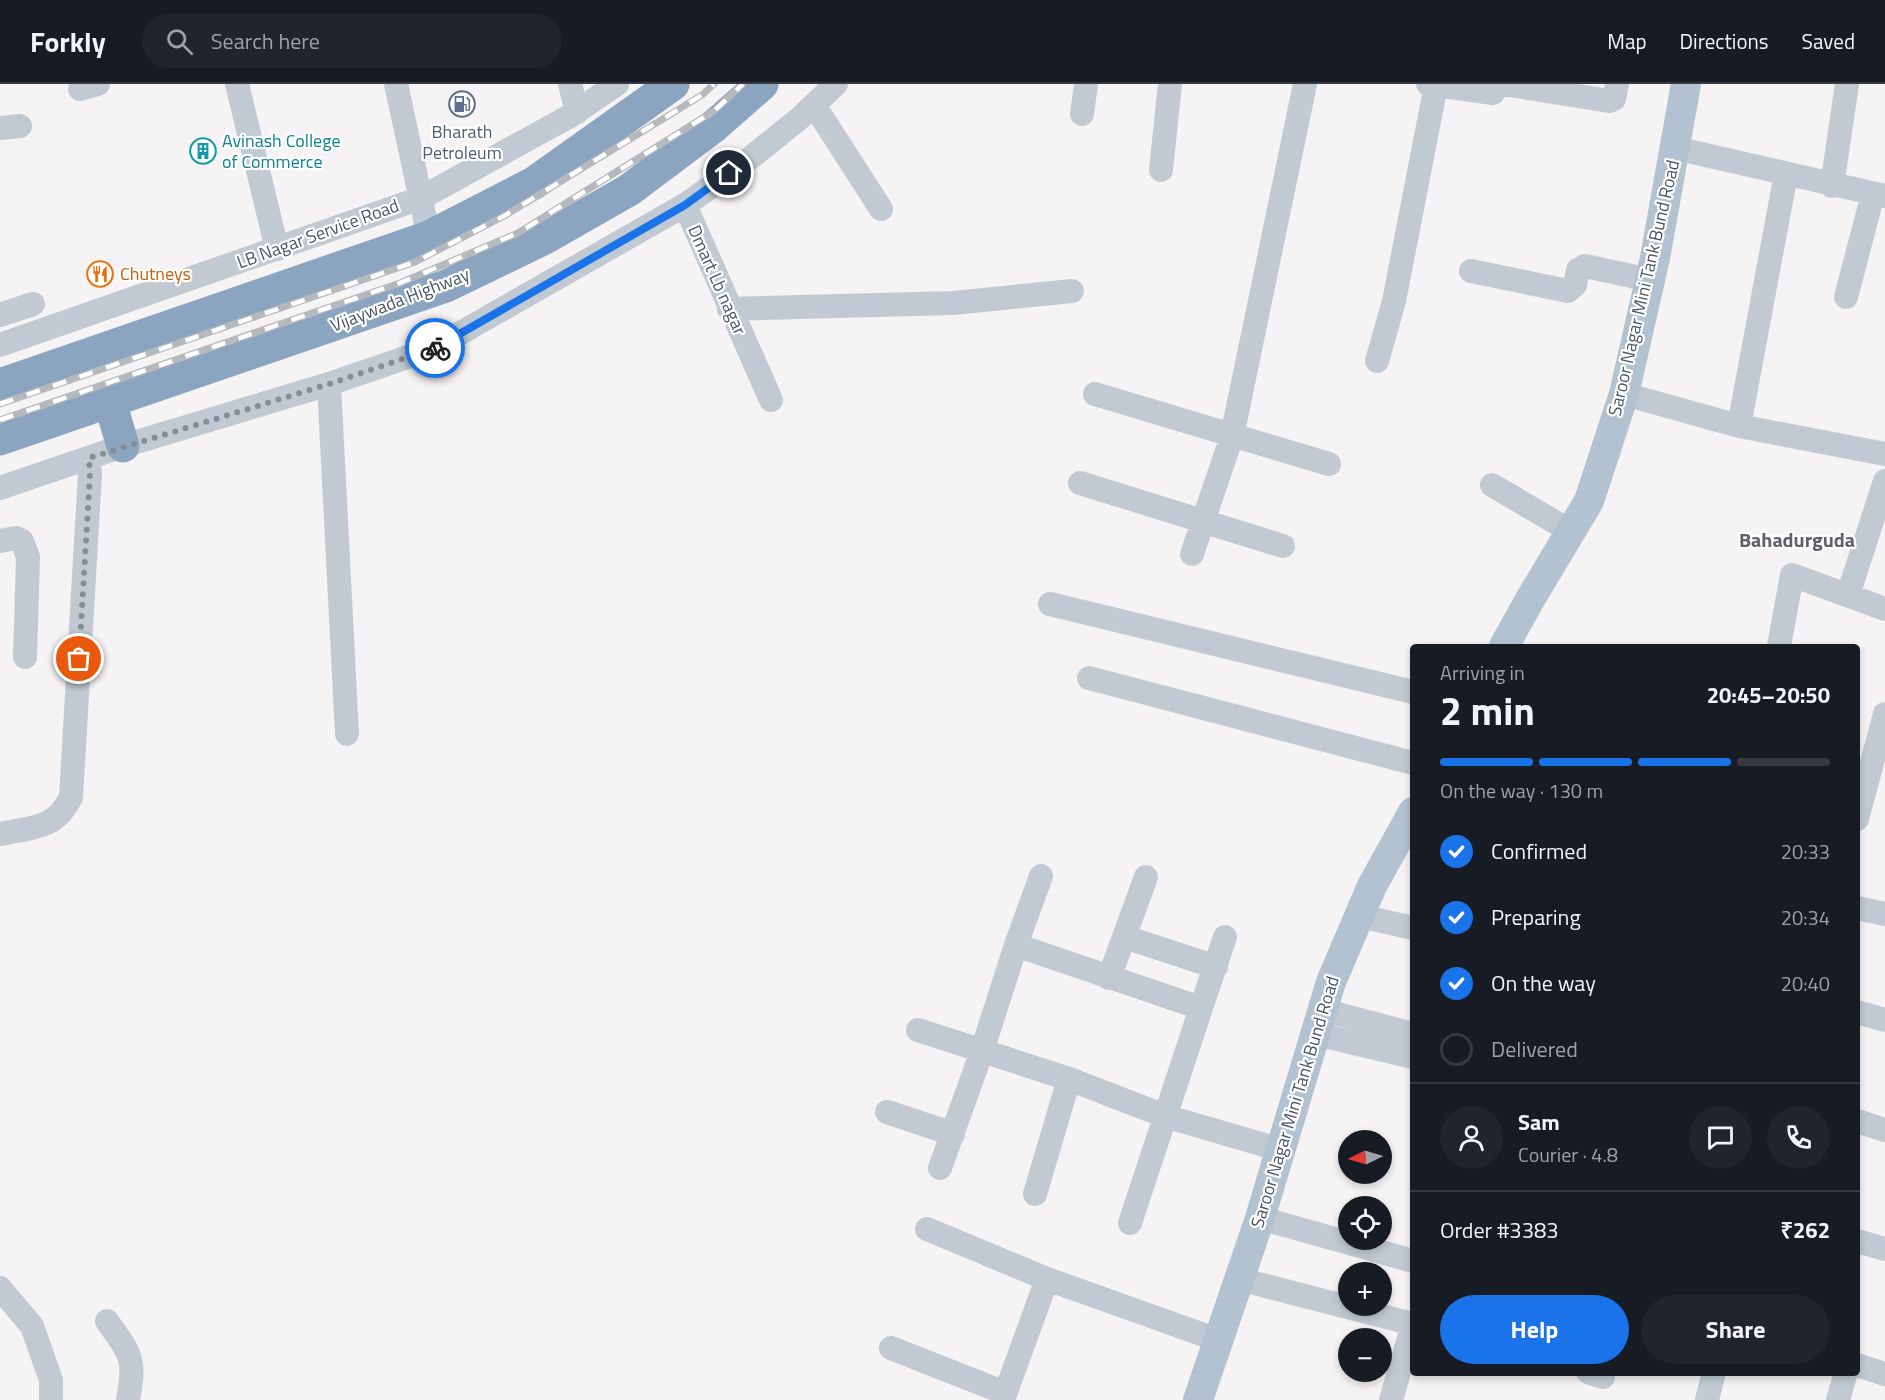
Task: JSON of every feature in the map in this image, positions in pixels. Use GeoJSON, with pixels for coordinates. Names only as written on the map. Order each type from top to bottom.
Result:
{"type":"FeatureCollection","features":[{"type":"Feature","properties":{"kind":"highway"},"geometry":{"type":"LineString","coordinates":[[0,386],[429,237],[534,183],[673,84]]}},
{"type":"Feature","properties":{"kind":"highway","name":"Vijaywada Highway"},"geometry":{"type":"LineString","coordinates":[[0,439],[446,286],[545,238],[629,190],[713,127],[750,89]]}},
{"type":"Feature","properties":{"kind":"highway"},"geometry":{"type":"LineString","coordinates":[[39,372],[54,421]]}},
{"type":"Feature","properties":{"kind":"highway"},"geometry":{"type":"LineString","coordinates":[[110,402],[123,446]]}},
{"type":"Feature","properties":{"kind":"main road","name":"Saroor Nagar Mini Tank Bund Road"},"geometry":{"type":"LineString","coordinates":[[1504,644],[1589,501],[1624,394],[1650,280],[1686,84]]}},
{"type":"Feature","properties":{"kind":"main road","name":"Saroor Nagar Mini Tank Bund Road"},"geometry":{"type":"LineString","coordinates":[[1200,1400],[1260,1218],[1331,982],[1372,886],[1410,817]]}},
{"type":"Feature","properties":{"kind":"street"},"geometry":{"type":"LineString","coordinates":[[237,84],[277,249]]}},
{"type":"Feature","properties":{"kind":"street"},"geometry":{"type":"LineString","coordinates":[[396,84],[429,237]]}},
{"type":"Feature","properties":{"kind":"street"},"geometry":{"type":"LineString","coordinates":[[570,84],[577,112]]}},
{"type":"Feature","properties":{"kind":"street","name":"LB Nagar Service Road"},"geometry":{"type":"LineString","coordinates":[[0,345],[421,198],[577,112],[617,84]]}},
{"type":"Feature","properties":{"kind":"street","name":"Dmart Lb nagar"},"geometry":{"type":"LineString","coordinates":[[771,400],[685,205],[744,163],[836,84]]}},
{"type":"Feature","properties":{"kind":"street"},"geometry":{"type":"LineString","coordinates":[[1082,114],[1086,84]]}},
{"type":"Feature","properties":{"kind":"street"},"geometry":{"type":"LineString","coordinates":[[1161,170],[1170,84]]}},
{"type":"Feature","properties":{"kind":"street"},"geometry":{"type":"LineString","coordinates":[[1192,554],[1232,436],[1305,84]]}},
{"type":"Feature","properties":{"kind":"street"},"geometry":{"type":"LineString","coordinates":[[1377,361],[1394,301],[1432,85],[1499,89],[1609,101],[1614,99],[1617,84]]}},
{"type":"Feature","properties":{"kind":"street"},"geometry":{"type":"LineString","coordinates":[[1832,186],[1847,84]]}},
{"type":"Feature","properties":{"kind":"street"},"geometry":{"type":"LineString","coordinates":[[814,105],[880,209]]}},
{"type":"Feature","properties":{"kind":"street"},"geometry":{"type":"LineString","coordinates":[[1676,148],[1832,186],[1879,195],[1846,297]]}},
{"type":"Feature","properties":{"kind":"street"},"geometry":{"type":"LineString","coordinates":[[1739,426],[1786,174]]}},
{"type":"Feature","properties":{"kind":"street"},"geometry":{"type":"LineString","coordinates":[[0,488],[123,446],[329,384],[434,348],[685,205]]}},
{"type":"Feature","properties":{"kind":"street"},"geometry":{"type":"LineString","coordinates":[[1471,271],[1568,291],[1575,285],[1578,270],[1585,266],[1650,280]]}},
{"type":"Feature","properties":{"kind":"street"},"geometry":{"type":"LineString","coordinates":[[729,309],[953,303],[1072,291]]}},
{"type":"Feature","properties":{"kind":"street"},"geometry":{"type":"LineString","coordinates":[[1,308],[33,304]]}},
{"type":"Feature","properties":{"kind":"street"},"geometry":{"type":"LineString","coordinates":[[329,384],[347,734]]}},
{"type":"Feature","properties":{"kind":"street"},"geometry":{"type":"LineString","coordinates":[[1095,394],[1329,464]]}},
{"type":"Feature","properties":{"kind":"street"},"geometry":{"type":"LineString","coordinates":[[1624,394],[1739,426],[1885,454]]}},
{"type":"Feature","properties":{"kind":"street"},"geometry":{"type":"LineString","coordinates":[[0,834],[50,823],[60,816],[70,797],[90,474],[89,458]]}},
{"type":"Feature","properties":{"kind":"street"},"geometry":{"type":"LineString","coordinates":[[1848,595],[1885,481]]}},
{"type":"Feature","properties":{"kind":"street"},"geometry":{"type":"LineString","coordinates":[[1080,483],[1282,546]]}},
{"type":"Feature","properties":{"kind":"street"},"geometry":{"type":"LineString","coordinates":[[1492,485],[1570,531]]}},
{"type":"Feature","properties":{"kind":"street"},"geometry":{"type":"LineString","coordinates":[[0,541],[16,538],[22,542],[28,556],[25,657]]}},
{"type":"Feature","properties":{"kind":"street"},"geometry":{"type":"LineString","coordinates":[[1779,644],[1792,575],[1885,609]]}},
{"type":"Feature","properties":{"kind":"street"},"geometry":{"type":"LineString","coordinates":[[1050,604],[1410,691]]}},
{"type":"Feature","properties":{"kind":"street"},"geometry":{"type":"LineString","coordinates":[[1089,678],[1410,762]]}},
{"type":"Feature","properties":{"kind":"street"},"geometry":{"type":"LineString","coordinates":[[1860,812],[1877,772],[1885,714]]}},
{"type":"Feature","properties":{"kind":"street"},"geometry":{"type":"LineString","coordinates":[[940,1168],[1041,876]]}},
{"type":"Feature","properties":{"kind":"street"},"geometry":{"type":"LineString","coordinates":[[1109,978],[1146,877]]}},
{"type":"Feature","properties":{"kind":"street"},"geometry":{"type":"LineString","coordinates":[[1860,909],[1885,914]]}},
{"type":"Feature","properties":{"kind":"street"},"geometry":{"type":"LineString","coordinates":[[1360,916],[1410,927]]}},
{"type":"Feature","properties":{"kind":"street"},"geometry":{"type":"LineString","coordinates":[[1125,937],[1216,967]]}},
{"type":"Feature","properties":{"kind":"street"},"geometry":{"type":"LineString","coordinates":[[1130,1223],[1225,937]]}},
{"type":"Feature","properties":{"kind":"street"},"geometry":{"type":"LineString","coordinates":[[1016,945],[1201,1008]]}},
{"type":"Feature","properties":{"kind":"street"},"geometry":{"type":"LineString","coordinates":[[1860,1013],[1885,1020]]}},
{"type":"Feature","properties":{"kind":"street"},"geometry":{"type":"LineString","coordinates":[[1319,1022],[1410,1034]]}},
{"type":"Feature","properties":{"kind":"street"},"geometry":{"type":"LineString","coordinates":[[1319,1022],[1410,1056]]}},
{"type":"Feature","properties":{"kind":"street"},"geometry":{"type":"LineString","coordinates":[[918,1029],[1069,1079],[1166,1116],[1281,1150]]}},
{"type":"Feature","properties":{"kind":"street"},"geometry":{"type":"LineString","coordinates":[[1035,1194],[1069,1079]]}},
{"type":"Feature","properties":{"kind":"street"},"geometry":{"type":"LineString","coordinates":[[886,1112],[953,1134]]}},
{"type":"Feature","properties":{"kind":"street"},"geometry":{"type":"LineString","coordinates":[[1860,1122],[1885,1130]]}},
{"type":"Feature","properties":{"kind":"street"},"geometry":{"type":"LineString","coordinates":[[1260,1218],[1410,1260]]}},
{"type":"Feature","properties":{"kind":"street"},"geometry":{"type":"LineString","coordinates":[[927,1229],[1047,1279],[1218,1340]]}},
{"type":"Feature","properties":{"kind":"street"},"geometry":{"type":"LineString","coordinates":[[1860,1242],[1885,1249]]}},
{"type":"Feature","properties":{"kind":"street"},"geometry":{"type":"LineString","coordinates":[[891,1348],[1004,1397],[1047,1279]]}},
{"type":"Feature","properties":{"kind":"street"},"geometry":{"type":"LineString","coordinates":[[1239,1279],[1410,1323]]}},
{"type":"Feature","properties":{"kind":"street"},"geometry":{"type":"LineString","coordinates":[[0,1288],[32,1326],[51,1380],[51,1400]]}},
{"type":"Feature","properties":{"kind":"street"},"geometry":{"type":"LineString","coordinates":[[107,1321],[130,1356],[133,1368],[128,1400]]}},
{"type":"Feature","properties":{"kind":"street"},"geometry":{"type":"LineString","coordinates":[[1390,1400],[1410,1334]]}},
{"type":"Feature","properties":{"kind":"street"},"geometry":{"type":"LineString","coordinates":[[1860,1366],[1885,1374]]}},
{"type":"Feature","properties":{"kind":"street"},"geometry":{"type":"LineString","coordinates":[[1707,1400],[1713,1376]]}},
{"type":"Feature","properties":{"kind":"street"},"geometry":{"type":"LineString","coordinates":[[1838,1400],[1845,1376]]}},
{"type":"Feature","properties":{"kind":"railway"},"geometry":{"type":"LineString","coordinates":[[0,404],[415,262],[504,216],[702,95],[714,84]]}},
{"type":"Feature","properties":{"kind":"railway"},"geometry":{"type":"LineString","coordinates":[[0,420],[400,283],[518,233],[714,111],[743,84]]}},
{"type":"Feature","properties":{"kind":"way so far"},"geometry":{"type":"LineString","coordinates":[[79,659],[89,458],[329,384],[435,348]]}},
{"type":"Feature","properties":{"kind":"place","name":"Bharath Petroleum"},"geometry":{"type":"Point","coordinates":[462,104]}},
{"type":"Feature","properties":{"kind":"place","name":"Avinash College of Commerce"},"geometry":{"type":"Point","coordinates":[203,151]}},
{"type":"Feature","properties":{"kind":"place","name":"Chutneys"},"geometry":{"type":"Point","coordinates":[100,274]}},
{"type":"Feature","properties":{"kind":"district","name":"Bahadurguda"},"geometry":{"type":"Point","coordinates":[1797,540]}},
{"type":"Feature","properties":{"kind":"route"},"geometry":{"type":"LineString","coordinates":[[435,348],[685,205],[729,173]]}}]}
